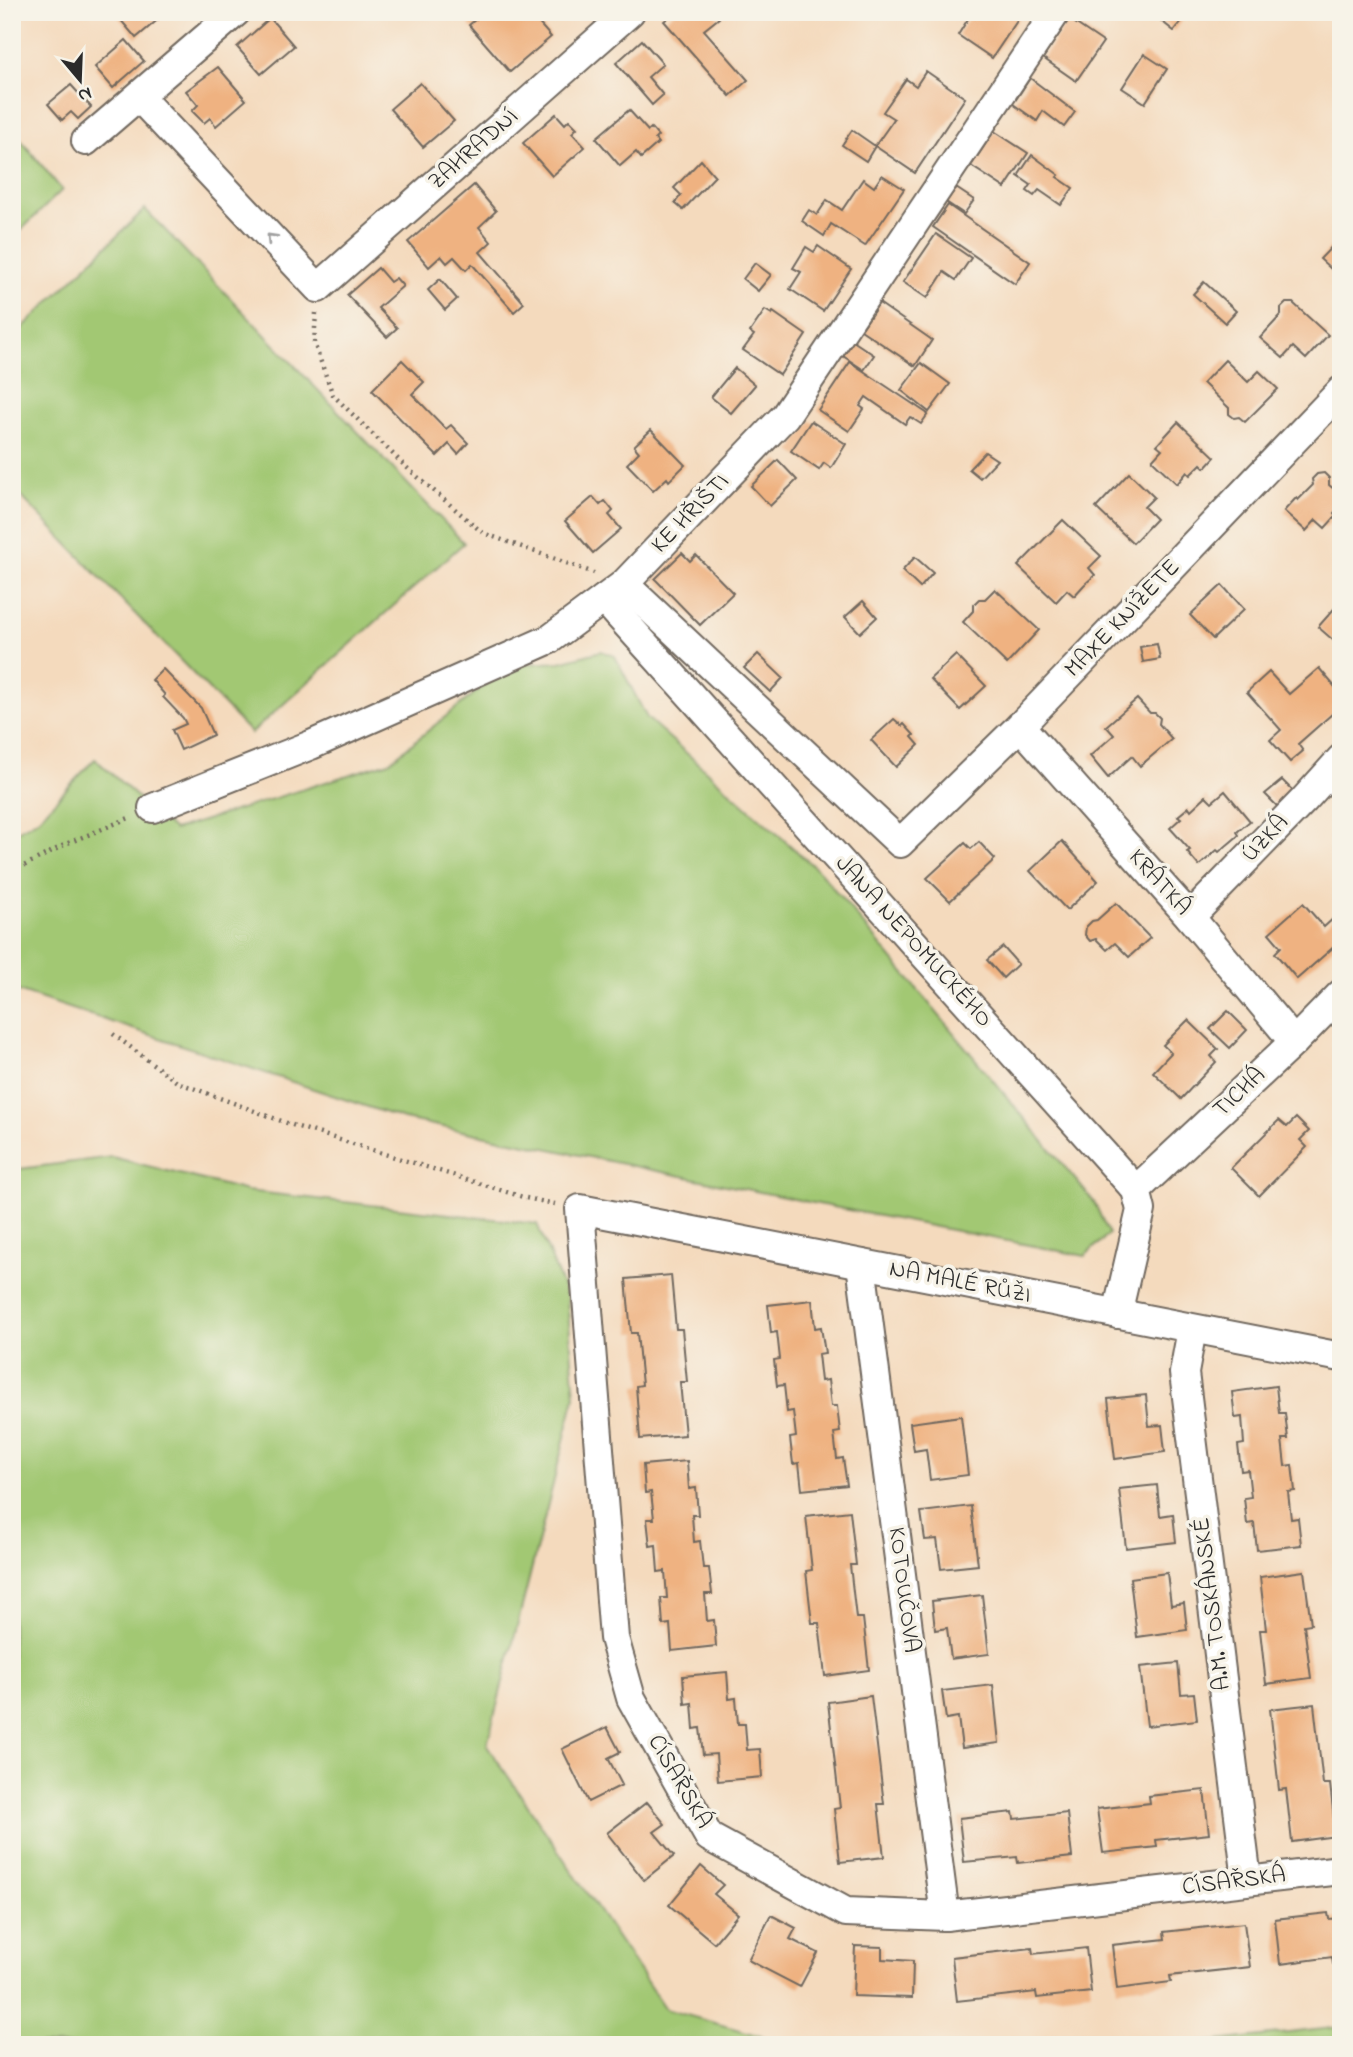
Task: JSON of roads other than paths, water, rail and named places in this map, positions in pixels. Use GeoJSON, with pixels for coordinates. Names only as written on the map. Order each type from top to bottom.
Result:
{"type":"FeatureCollection","features":[{"type":"Feature","properties":{"kind":"street"},"geometry":{"type":"LineString","coordinates":[[86,141],[236,12]]}},
{"type":"Feature","properties":{"kind":"street","name":"ZAHRADNÍ"},"geometry":{"type":"LineString","coordinates":[[139,97],[318,288],[630,12]]}},
{"type":"Feature","properties":{"kind":"street","name":"KE HŘIŠTI"},"geometry":{"type":"LineString","coordinates":[[153,808],[311,745],[550,639],[614,591],[785,415],[1056,12]]}},
{"type":"Feature","properties":{"kind":"street","name":"MAXE KNÍŽETE"},"geometry":{"type":"LineString","coordinates":[[614,591],[900,843],[1020,726],[1341,391]]}},
{"type":"Feature","properties":{"kind":"street","name":"JANA NEPOMUCKÉHO"},"geometry":{"type":"LineString","coordinates":[[614,591],[1136,1190]]}},
{"type":"Feature","properties":{"kind":"street","name":"KRÁTKÁ"},"geometry":{"type":"LineString","coordinates":[[1020,726],[1190,917],[1294,1042]]}},
{"type":"Feature","properties":{"kind":"street","name":"ÚZKÁ"},"geometry":{"type":"LineString","coordinates":[[1190,917],[1341,759]]}},
{"type":"Feature","properties":{"kind":"street","name":"TICHÁ"},"geometry":{"type":"LineString","coordinates":[[1136,1190],[1294,1042],[1341,994]]}},
{"type":"Feature","properties":{"kind":"street"},"geometry":{"type":"LineString","coordinates":[[1117,1314],[1142,1210],[1136,1190]]}},
{"type":"Feature","properties":{"kind":"street","name":"NA MALÉ RŮŽI"},"geometry":{"type":"LineString","coordinates":[[580,1209],[1341,1357]]}},
{"type":"Feature","properties":{"kind":"street","name":"CÍSAŘSKÁ"},"geometry":{"type":"LineString","coordinates":[[580,1209],[614,1638],[631,1698],[709,1836],[846,1912],[945,1916],[1341,1870]]}},
{"type":"Feature","properties":{"kind":"street","name":"KOTOUČOVA"},"geometry":{"type":"LineString","coordinates":[[861,1264],[945,1916]]}},
{"type":"Feature","properties":{"kind":"street","name":"A.M. TOSKÁNSKÉ"},"geometry":{"type":"LineString","coordinates":[[1192,1329],[1184,1373],[1247,1880]]}}]}
